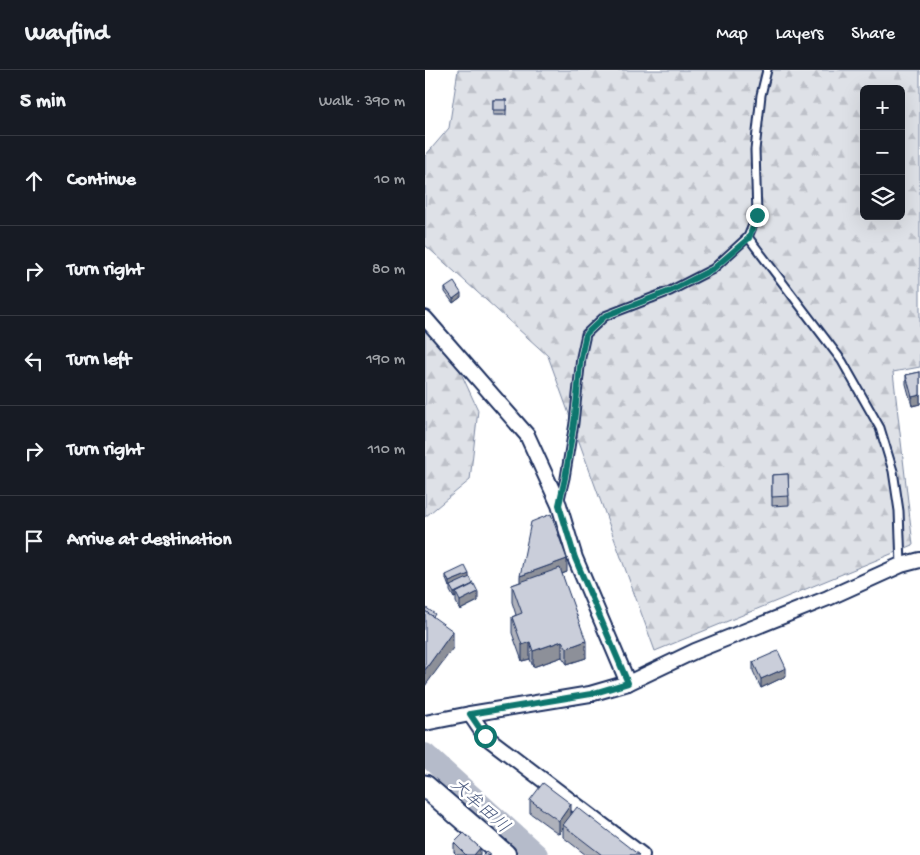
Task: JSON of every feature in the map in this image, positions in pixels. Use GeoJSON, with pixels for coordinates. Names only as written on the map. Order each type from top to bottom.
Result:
{"type":"FeatureCollection","features":[{"type":"Feature","properties":{"kind":"main road"},"geometry":{"type":"LineString","coordinates":[[425,786],[505,855]]}},
{"type":"Feature","properties":{"kind":"street"},"geometry":{"type":"LineString","coordinates":[[425,318],[527,435],[559,505],[575,558],[628,683]]}},
{"type":"Feature","properties":{"kind":"street"},"geometry":{"type":"LineString","coordinates":[[425,723],[591,694],[628,683],[695,651],[828,598],[901,566],[920,560]]}},
{"type":"Feature","properties":{"kind":"street"},"geometry":{"type":"LineString","coordinates":[[470,714],[485,736],[642,855]]}},
{"type":"Feature","properties":{"kind":"lane"},"geometry":{"type":"LineString","coordinates":[[559,505],[574,423],[581,357],[586,334],[605,316],[670,291],[713,269],[749,238],[757,215],[755,150],[760,102],[767,70]]}},
{"type":"Feature","properties":{"kind":"lane"},"geometry":{"type":"LineString","coordinates":[[749,238],[842,361],[880,428],[893,471],[899,512],[901,566]]}},
{"type":"Feature","properties":{"kind":"green space"},"geometry":{"type":"Polygon","coordinates":[[[458,70],[920,70],[920,367],[893,372],[913,545],[655,651],[548,356],[425,245],[425,156],[449,128],[458,70]]]}},
{"type":"Feature","properties":{"kind":"green space"},"geometry":{"type":"Polygon","coordinates":[[[425,324],[449,347],[478,410],[470,480],[425,517],[425,324]]]}},
{"type":"Feature","properties":{"kind":"building"},"geometry":{"type":"Polygon","coordinates":[[[493,100],[506,100],[506,110],[493,110],[493,100]]]}},
{"type":"Feature","properties":{"kind":"building"},"geometry":{"type":"Polygon","coordinates":[[[454,282],[461,293],[453,299],[445,288],[454,282]]]}},
{"type":"Feature","properties":{"kind":"building"},"geometry":{"type":"Polygon","coordinates":[[[920,372],[920,395],[912,397],[906,375],[920,372]]]}},
{"type":"Feature","properties":{"kind":"building"},"geometry":{"type":"Polygon","coordinates":[[[788,474],[789,496],[772,497],[772,475],[788,474]]]}},
{"type":"Feature","properties":{"kind":"building"},"geometry":{"type":"Polygon","coordinates":[[[551,514],[567,559],[520,576],[531,522],[551,514]]]}},
{"type":"Feature","properties":{"kind":"building"},"geometry":{"type":"Polygon","coordinates":[[[465,566],[469,574],[449,582],[446,575],[465,566]]]}},
{"type":"Feature","properties":{"kind":"building"},"geometry":{"type":"Polygon","coordinates":[[[560,568],[586,641],[567,648],[562,641],[533,651],[530,642],[522,645],[512,617],[522,613],[512,585],[560,568]]]}},
{"type":"Feature","properties":{"kind":"building"},"geometry":{"type":"Polygon","coordinates":[[[470,577],[473,584],[454,593],[450,586],[470,577]]]}},
{"type":"Feature","properties":{"kind":"building"},"geometry":{"type":"Polygon","coordinates":[[[474,584],[478,592],[460,601],[456,593],[474,584]]]}},
{"type":"Feature","properties":{"kind":"building"},"geometry":{"type":"Polygon","coordinates":[[[425,607],[435,614],[433,617],[425,611],[425,607]]]}},
{"type":"Feature","properties":{"kind":"building"},"geometry":{"type":"Polygon","coordinates":[[[425,611],[453,631],[425,670],[425,611]]]}},
{"type":"Feature","properties":{"kind":"building"},"geometry":{"type":"Polygon","coordinates":[[[778,651],[786,668],[761,679],[753,662],[778,651]]]}},
{"type":"Feature","properties":{"kind":"building"},"geometry":{"type":"Polygon","coordinates":[[[543,783],[571,804],[559,821],[530,800],[543,783]]]}},
{"type":"Feature","properties":{"kind":"building"},"geometry":{"type":"Polygon","coordinates":[[[577,807],[639,855],[602,855],[563,825],[577,807]]]}},
{"type":"Feature","properties":{"kind":"building"},"geometry":{"type":"Polygon","coordinates":[[[464,833],[480,848],[474,855],[466,855],[454,843],[464,833]]]}},
{"type":"Feature","properties":{"kind":"building"},"geometry":{"type":"Polygon","coordinates":[[[486,851],[491,855],[482,855],[486,851]]]}},
{"type":"Feature","properties":{"kind":"waterway","name":"大牟田川"},"geometry":{"type":"LineString","coordinates":[[425,754],[537,855]]}},
{"type":"Feature","properties":{"kind":"route"},"geometry":{"type":"LineString","coordinates":[[485,736],[470,714],[591,694],[628,683],[575,558],[559,505],[574,423],[581,357],[586,334],[605,316],[670,291],[713,269],[749,238],[757,215]]}}]}
